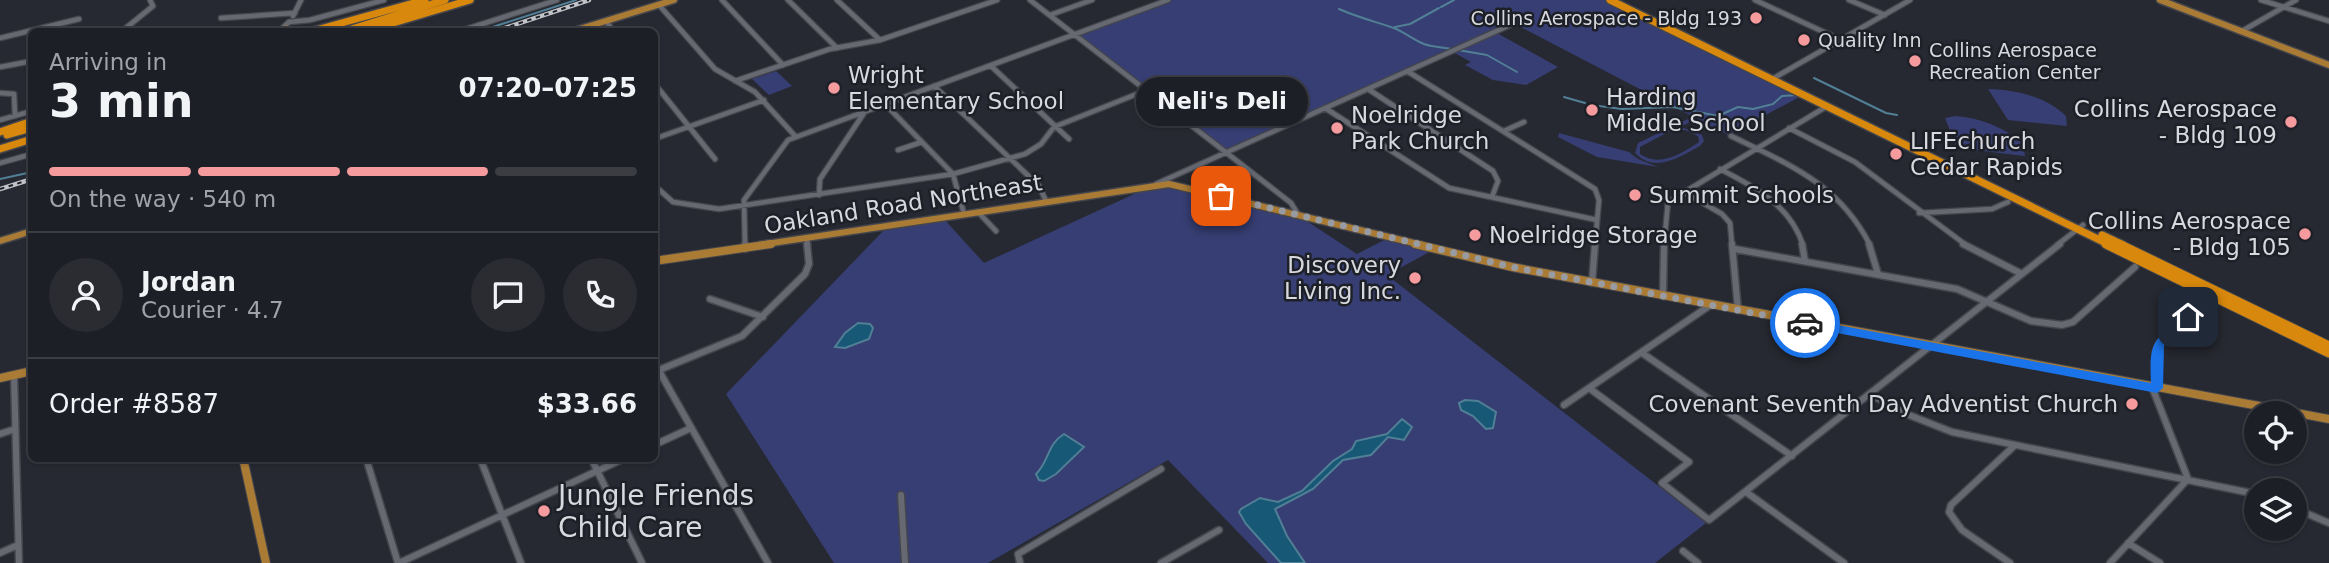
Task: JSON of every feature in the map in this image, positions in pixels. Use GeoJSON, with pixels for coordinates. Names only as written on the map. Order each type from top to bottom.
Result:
{"type":"FeatureCollection","features":[{"type":"Feature","properties":{"kind":"highway"},"geometry":{"type":"LineString","coordinates":[[324,28],[425,0]]}},
{"type":"Feature","properties":{"kind":"highway"},"geometry":{"type":"LineString","coordinates":[[355,28],[445,0]]}},
{"type":"Feature","properties":{"kind":"highway"},"geometry":{"type":"LineString","coordinates":[[376,28],[471,0]]}},
{"type":"Feature","properties":{"kind":"highway"},"geometry":{"type":"LineString","coordinates":[[392,28],[471,0]]}},
{"type":"Feature","properties":{"kind":"highway"},"geometry":{"type":"LineString","coordinates":[[1610,0],[1776,77]]}},
{"type":"Feature","properties":{"kind":"highway"},"geometry":{"type":"LineString","coordinates":[[1620,0],[2329,346]]}},
{"type":"Feature","properties":{"kind":"highway"},"geometry":{"type":"LineString","coordinates":[[0,134],[28,123]]}},
{"type":"Feature","properties":{"kind":"highway"},"geometry":{"type":"LineString","coordinates":[[0,134],[28,129]]}},
{"type":"Feature","properties":{"kind":"highway"},"geometry":{"type":"LineString","coordinates":[[0,149],[28,140]]}},
{"type":"Feature","properties":{"kind":"highway"},"geometry":{"type":"LineString","coordinates":[[2081,227],[2329,353]]}},
{"type":"Feature","properties":{"kind":"main road"},"geometry":{"type":"LineString","coordinates":[[583,28],[674,0]]}},
{"type":"Feature","properties":{"kind":"main road"},"geometry":{"type":"LineString","coordinates":[[2161,0],[2329,65]]}},
{"type":"Feature","properties":{"kind":"main road","name":"Oakland Road Northeast"},"geometry":{"type":"LineString","coordinates":[[658,260],[1156,184],[1186,187],[1299,216],[1592,283],[2329,419]]}},
{"type":"Feature","properties":{"kind":"main road"},"geometry":{"type":"LineString","coordinates":[[0,241],[28,232]]}},
{"type":"Feature","properties":{"kind":"main road"},"geometry":{"type":"LineString","coordinates":[[0,377],[28,372]]}},
{"type":"Feature","properties":{"kind":"main road"},"geometry":{"type":"LineString","coordinates":[[244,462],[266,563]]}},
{"type":"Feature","properties":{"kind":"street"},"geometry":{"type":"LineString","coordinates":[[127,28],[149,12],[153,6],[150,0]]}},
{"type":"Feature","properties":{"kind":"street"},"geometry":{"type":"LineString","coordinates":[[287,28],[301,0]]}},
{"type":"Feature","properties":{"kind":"street"},"geometry":{"type":"LineString","coordinates":[[289,28],[384,0]]}},
{"type":"Feature","properties":{"kind":"street"},"geometry":{"type":"LineString","coordinates":[[470,28],[557,0]]}},
{"type":"Feature","properties":{"kind":"street"},"geometry":{"type":"LineString","coordinates":[[722,0],[783,65]]}},
{"type":"Feature","properties":{"kind":"street"},"geometry":{"type":"LineString","coordinates":[[788,0],[837,48]]}},
{"type":"Feature","properties":{"kind":"street"},"geometry":{"type":"LineString","coordinates":[[836,0],[880,40]]}},
{"type":"Feature","properties":{"kind":"street"},"geometry":{"type":"LineString","coordinates":[[735,81],[837,48],[880,40],[997,0]]}},
{"type":"Feature","properties":{"kind":"street"},"geometry":{"type":"LineString","coordinates":[[1031,0],[1296,207],[1299,216]]}},
{"type":"Feature","properties":{"kind":"street"},"geometry":{"type":"LineString","coordinates":[[1051,15],[1092,0]]}},
{"type":"Feature","properties":{"kind":"street"},"geometry":{"type":"LineString","coordinates":[[745,249],[742,207],[748,192],[783,143],[1168,0]]}},
{"type":"Feature","properties":{"kind":"street"},"geometry":{"type":"LineString","coordinates":[[1755,0],[1843,41]]}},
{"type":"Feature","properties":{"kind":"street"},"geometry":{"type":"LineString","coordinates":[[1849,0],[1885,15]]}},
{"type":"Feature","properties":{"kind":"street"},"geometry":{"type":"LineString","coordinates":[[1776,77],[1843,41],[1910,0]]}},
{"type":"Feature","properties":{"kind":"street"},"geometry":{"type":"LineString","coordinates":[[2260,0],[2329,21]]}},
{"type":"Feature","properties":{"kind":"street"},"geometry":{"type":"LineString","coordinates":[[2242,31],[2296,0]]}},
{"type":"Feature","properties":{"kind":"street"},"geometry":{"type":"LineString","coordinates":[[659,5],[715,69],[764,100],[796,137]]}},
{"type":"Feature","properties":{"kind":"street"},"geometry":{"type":"LineString","coordinates":[[221,18],[295,13]]}},
{"type":"Feature","properties":{"kind":"street"},"geometry":{"type":"LineString","coordinates":[[42,28],[79,19]]}},
{"type":"Feature","properties":{"kind":"street"},"geometry":{"type":"LineString","coordinates":[[606,21],[611,28]]}},
{"type":"Feature","properties":{"kind":"street"},"geometry":{"type":"LineString","coordinates":[[1156,184],[1510,25]]}},
{"type":"Feature","properties":{"kind":"street"},"geometry":{"type":"LineString","coordinates":[[0,38],[28,31]]}},
{"type":"Feature","properties":{"kind":"street"},"geometry":{"type":"LineString","coordinates":[[0,67],[28,62]]}},
{"type":"Feature","properties":{"kind":"street"},"geometry":{"type":"LineString","coordinates":[[991,66],[1069,139]]}},
{"type":"Feature","properties":{"kind":"street"},"geometry":{"type":"LineString","coordinates":[[1407,71],[1595,189],[1600,200],[1592,283]]}},
{"type":"Feature","properties":{"kind":"street"},"geometry":{"type":"LineString","coordinates":[[934,86],[1040,186],[1046,201]]}},
{"type":"Feature","properties":{"kind":"street"},"geometry":{"type":"LineString","coordinates":[[658,88],[715,159]]}},
{"type":"Feature","properties":{"kind":"street"},"geometry":{"type":"LineString","coordinates":[[1367,89],[1493,171],[1498,181],[1492,197]]}},
{"type":"Feature","properties":{"kind":"street"},"geometry":{"type":"LineString","coordinates":[[658,190],[662,195],[686,206],[719,209],[953,174],[1010,158],[1040,146],[1054,127],[1147,90]]}},
{"type":"Feature","properties":{"kind":"street"},"geometry":{"type":"LineString","coordinates":[[0,93],[14,93],[15,116]]}},
{"type":"Feature","properties":{"kind":"street"},"geometry":{"type":"LineString","coordinates":[[658,138],[764,100]]}},
{"type":"Feature","properties":{"kind":"street"},"geometry":{"type":"LineString","coordinates":[[885,104],[953,174],[964,214]]}},
{"type":"Feature","properties":{"kind":"street"},"geometry":{"type":"LineString","coordinates":[[1325,108],[1438,183],[1597,220]]}},
{"type":"Feature","properties":{"kind":"street"},"geometry":{"type":"LineString","coordinates":[[1663,296],[1665,210],[1668,202],[1682,191],[1824,108]]}},
{"type":"Feature","properties":{"kind":"street"},"geometry":{"type":"LineString","coordinates":[[0,120],[28,112]]}},
{"type":"Feature","properties":{"kind":"street"},"geometry":{"type":"LineString","coordinates":[[819,195],[820,180],[865,112]]}},
{"type":"Feature","properties":{"kind":"street"},"geometry":{"type":"LineString","coordinates":[[1504,131],[1524,122]]}},
{"type":"Feature","properties":{"kind":"street"},"geometry":{"type":"LineString","coordinates":[[1789,128],[1871,172],[1919,213],[1960,242],[2022,274]]}},
{"type":"Feature","properties":{"kind":"street"},"geometry":{"type":"LineString","coordinates":[[1731,136],[1804,173],[1846,206],[1870,240],[1878,274]]}},
{"type":"Feature","properties":{"kind":"street"},"geometry":{"type":"LineString","coordinates":[[898,150],[922,142]]}},
{"type":"Feature","properties":{"kind":"street"},"geometry":{"type":"LineString","coordinates":[[0,163],[28,155]]}},
{"type":"Feature","properties":{"kind":"street"},"geometry":{"type":"LineString","coordinates":[[1720,169],[1769,196],[1787,212],[1800,233],[1805,261]]}},
{"type":"Feature","properties":{"kind":"street"},"geometry":{"type":"LineString","coordinates":[[1682,191],[1727,218],[1733,228],[1738,310]]}},
{"type":"Feature","properties":{"kind":"street"},"geometry":{"type":"LineString","coordinates":[[1919,213],[1992,209],[2008,202]]}},
{"type":"Feature","properties":{"kind":"street"},"geometry":{"type":"LineString","coordinates":[[978,212],[996,230]]}},
{"type":"Feature","properties":{"kind":"street"},"geometry":{"type":"LineString","coordinates":[[1589,388],[1689,462],[1662,483],[1709,520],[2081,227]]}},
{"type":"Feature","properties":{"kind":"street"},"geometry":{"type":"LineString","coordinates":[[768,563],[659,370],[742,336],[805,274],[809,264],[807,239]]}},
{"type":"Feature","properties":{"kind":"street"},"geometry":{"type":"LineString","coordinates":[[1735,249],[1957,289],[2022,319],[2068,324],[2136,267]]}},
{"type":"Feature","properties":{"kind":"street"},"geometry":{"type":"LineString","coordinates":[[709,299],[763,317]]}},
{"type":"Feature","properties":{"kind":"street"},"geometry":{"type":"LineString","coordinates":[[2188,479],[2155,388],[2156,352],[2159,344],[2205,300]]}},
{"type":"Feature","properties":{"kind":"street"},"geometry":{"type":"LineString","coordinates":[[1564,405],[1709,306]]}},
{"type":"Feature","properties":{"kind":"street"},"geometry":{"type":"LineString","coordinates":[[1642,353],[1792,456]]}},
{"type":"Feature","properties":{"kind":"street"},"geometry":{"type":"LineString","coordinates":[[14,375],[19,563]]}},
{"type":"Feature","properties":{"kind":"street"},"geometry":{"type":"LineString","coordinates":[[1870,394],[1930,424],[2014,446],[2244,491]]}},
{"type":"Feature","properties":{"kind":"street"},"geometry":{"type":"LineString","coordinates":[[658,443],[691,428]]}},
{"type":"Feature","properties":{"kind":"street"},"geometry":{"type":"LineString","coordinates":[[0,434],[15,429]]}},
{"type":"Feature","properties":{"kind":"street"},"geometry":{"type":"LineString","coordinates":[[2004,562],[1962,530],[1949,512],[1951,505],[2014,446]]}},
{"type":"Feature","properties":{"kind":"street"},"geometry":{"type":"LineString","coordinates":[[367,462],[398,563],[617,462]]}},
{"type":"Feature","properties":{"kind":"street"},"geometry":{"type":"LineString","coordinates":[[482,462],[521,563]]}},
{"type":"Feature","properties":{"kind":"street"},"geometry":{"type":"LineString","coordinates":[[593,462],[642,563]]}},
{"type":"Feature","properties":{"kind":"street"},"geometry":{"type":"LineString","coordinates":[[1020,563],[1017,554],[1161,469]]}},
{"type":"Feature","properties":{"kind":"street"},"geometry":{"type":"LineString","coordinates":[[2110,563],[2188,479]]}},
{"type":"Feature","properties":{"kind":"street"},"geometry":{"type":"LineString","coordinates":[[1746,492],[1844,563]]}},
{"type":"Feature","properties":{"kind":"street"},"geometry":{"type":"LineString","coordinates":[[901,495],[905,563]]}},
{"type":"Feature","properties":{"kind":"street"},"geometry":{"type":"LineString","coordinates":[[2307,514],[2329,523]]}},
{"type":"Feature","properties":{"kind":"street"},"geometry":{"type":"LineString","coordinates":[[1161,563],[1219,530]]}},
{"type":"Feature","properties":{"kind":"street"},"geometry":{"type":"LineString","coordinates":[[2128,544],[2160,563]]}},
{"type":"Feature","properties":{"kind":"street"},"geometry":{"type":"LineString","coordinates":[[0,553],[19,545]]}},
{"type":"Feature","properties":{"kind":"street"},"geometry":{"type":"LineString","coordinates":[[1683,551],[1698,563]]}},
{"type":"Feature","properties":{"kind":"shaded area"},"geometry":{"type":"Polygon","coordinates":[[[1168,0],[1610,0],[1805,94],[1728,135],[1513,23],[1497,33],[1558,67],[1526,85],[1493,80],[1465,65],[1471,62],[1451,51],[1226,152],[1077,35],[1168,0]]]}},
{"type":"Feature","properties":{"kind":"shaded area"},"geometry":{"type":"Polygon","coordinates":[[[776,71],[792,86],[769,95],[752,79],[776,71]]]}},
{"type":"Feature","properties":{"kind":"shaded area"},"geometry":{"type":"Polygon","coordinates":[[[1988,89],[2020,93],[2049,103],[2066,116],[2067,126],[2008,120],[1988,89]]]}},
{"type":"Feature","properties":{"kind":"shaded area"},"geometry":{"type":"Polygon","coordinates":[[[1955,116],[1983,121],[2008,132],[2023,143],[2025,156],[1957,148],[1945,118],[1955,116]]]}},
{"type":"Feature","properties":{"kind":"shaded area"},"geometry":{"type":"Polygon","coordinates":[[[1688,119],[1691,121],[1681,127],[1702,135],[1704,141],[1684,155],[1659,163],[1643,159],[1635,153],[1638,143],[1688,119]],[[1672,130],[1640,147],[1640,154],[1655,160],[1663,159],[1699,142],[1698,136],[1685,130],[1672,130]]]}},
{"type":"Feature","properties":{"kind":"shaded area"},"geometry":{"type":"Polygon","coordinates":[[[1559,133],[1629,152],[1658,167],[1597,157],[1558,137],[1559,133]]]}},
{"type":"Feature","properties":{"kind":"shaded area"},"geometry":{"type":"Polygon","coordinates":[[[1156,184],[1299,216],[1357,254],[1388,238],[1435,249],[1387,275],[1706,523],[1655,563],[1268,563],[1168,460],[988,563],[834,563],[726,394],[885,229],[943,218],[984,263],[1156,184]]]}},
{"type":"Feature","properties":{"kind":"shaded area"},"geometry":{"type":"Polygon","coordinates":[[[858,323],[870,324],[873,328],[869,339],[845,348],[835,347],[845,333],[858,323]]]}},
{"type":"Feature","properties":{"kind":"shaded area"},"geometry":{"type":"Polygon","coordinates":[[[1465,400],[1478,401],[1496,412],[1493,428],[1486,429],[1473,416],[1461,410],[1459,403],[1465,400]]]}},
{"type":"Feature","properties":{"kind":"shaded area"},"geometry":{"type":"Polygon","coordinates":[[[1402,419],[1412,427],[1404,440],[1388,437],[1371,455],[1343,460],[1313,489],[1275,509],[1287,536],[1305,563],[1281,563],[1246,524],[1239,512],[1241,509],[1260,498],[1278,502],[1302,491],[1333,461],[1352,449],[1356,441],[1387,434],[1402,419]]]}},
{"type":"Feature","properties":{"kind":"shaded area"},"geometry":{"type":"Polygon","coordinates":[[[1064,434],[1084,447],[1056,474],[1044,481],[1039,480],[1036,474],[1054,443],[1064,434]]]}},
{"type":"Feature","properties":{"kind":"waterway"},"geometry":{"type":"LineString","coordinates":[[489,28],[576,0]]}},
{"type":"Feature","properties":{"kind":"waterway"},"geometry":{"type":"LineString","coordinates":[[1441,7],[1454,0]]}},
{"type":"Feature","properties":{"kind":"waterway"},"geometry":{"type":"LineString","coordinates":[[1395,27],[1410,24],[1439,8]]}},
{"type":"Feature","properties":{"kind":"waterway"},"geometry":{"type":"LineString","coordinates":[[1339,9],[1395,28],[1424,44],[1451,49]]}},
{"type":"Feature","properties":{"kind":"waterway"},"geometry":{"type":"LineString","coordinates":[[1458,50],[1487,55],[1517,72]]}},
{"type":"Feature","properties":{"kind":"waterway"},"geometry":{"type":"LineString","coordinates":[[1814,78],[1886,113],[1897,115]]}},
{"type":"Feature","properties":{"kind":"waterway"},"geometry":{"type":"LineString","coordinates":[[1599,106],[1622,109],[1673,107],[1718,116],[1738,107],[1753,109],[1773,104],[1782,96],[1798,95]]}},
{"type":"Feature","properties":{"kind":"waterway"},"geometry":{"type":"LineString","coordinates":[[1564,97],[1585,103]]}},
{"type":"Feature","properties":{"kind":"waterway"},"geometry":{"type":"LineString","coordinates":[[0,179],[28,173]]}},
{"type":"Feature","properties":{"kind":"railway"},"geometry":{"type":"LineString","coordinates":[[505,28],[589,0]]}},
{"type":"Feature","properties":{"kind":"railway"},"geometry":{"type":"LineString","coordinates":[[0,189],[28,180]]}},
{"type":"Feature","properties":{"kind":"way so far"},"geometry":{"type":"LineString","coordinates":[[1221,196],[1512,267],[1805,323]]}},
{"type":"Feature","properties":{"kind":"place","name":"Collins Aerospace - Bldg 193"},"geometry":{"type":"Point","coordinates":[1756,18]}},
{"type":"Feature","properties":{"kind":"place","name":"Quality Inn"},"geometry":{"type":"Point","coordinates":[1804,40]}},
{"type":"Feature","properties":{"kind":"place","name":"Collins Aerospace Recreation Center"},"geometry":{"type":"Point","coordinates":[1915,61]}},
{"type":"Feature","properties":{"kind":"place","name":"Wright Elementary School"},"geometry":{"type":"Point","coordinates":[834,88]}},
{"type":"Feature","properties":{"kind":"place","name":"Harding Middle School"},"geometry":{"type":"Point","coordinates":[1592,110]}},
{"type":"Feature","properties":{"kind":"place","name":"Collins Aerospace - Bldg 109"},"geometry":{"type":"Point","coordinates":[2291,122]}},
{"type":"Feature","properties":{"kind":"place","name":"Noelridge Park Church"},"geometry":{"type":"Point","coordinates":[1337,128]}},
{"type":"Feature","properties":{"kind":"place","name":"LIFEchurch Cedar Rapids"},"geometry":{"type":"Point","coordinates":[1896,154]}},
{"type":"Feature","properties":{"kind":"place","name":"Summit Schools"},"geometry":{"type":"Point","coordinates":[1635,195]}},
{"type":"Feature","properties":{"kind":"place","name":"Neli's Deli"},"geometry":{"type":"Point","coordinates":[1221,196]}},
{"type":"Feature","properties":{"kind":"place","name":"Collins Aerospace - Bldg 105"},"geometry":{"type":"Point","coordinates":[2305,234]}},
{"type":"Feature","properties":{"kind":"place","name":"Noelridge Storage"},"geometry":{"type":"Point","coordinates":[1475,235]}},
{"type":"Feature","properties":{"kind":"place","name":"Discovery Living Inc."},"geometry":{"type":"Point","coordinates":[1415,278]}},
{"type":"Feature","properties":{"kind":"place","name":"Covenant Seventh Day Adventist Church"},"geometry":{"type":"Point","coordinates":[2132,404]}},
{"type":"Feature","properties":{"kind":"place","name":"Jungle Friends Child Care"},"geometry":{"type":"Point","coordinates":[544,511]}},
{"type":"Feature","properties":{"kind":"route"},"geometry":{"type":"LineString","coordinates":[[1805,323],[2157,388],[2156,352],[2159,344],[2188,317]]}}]}
